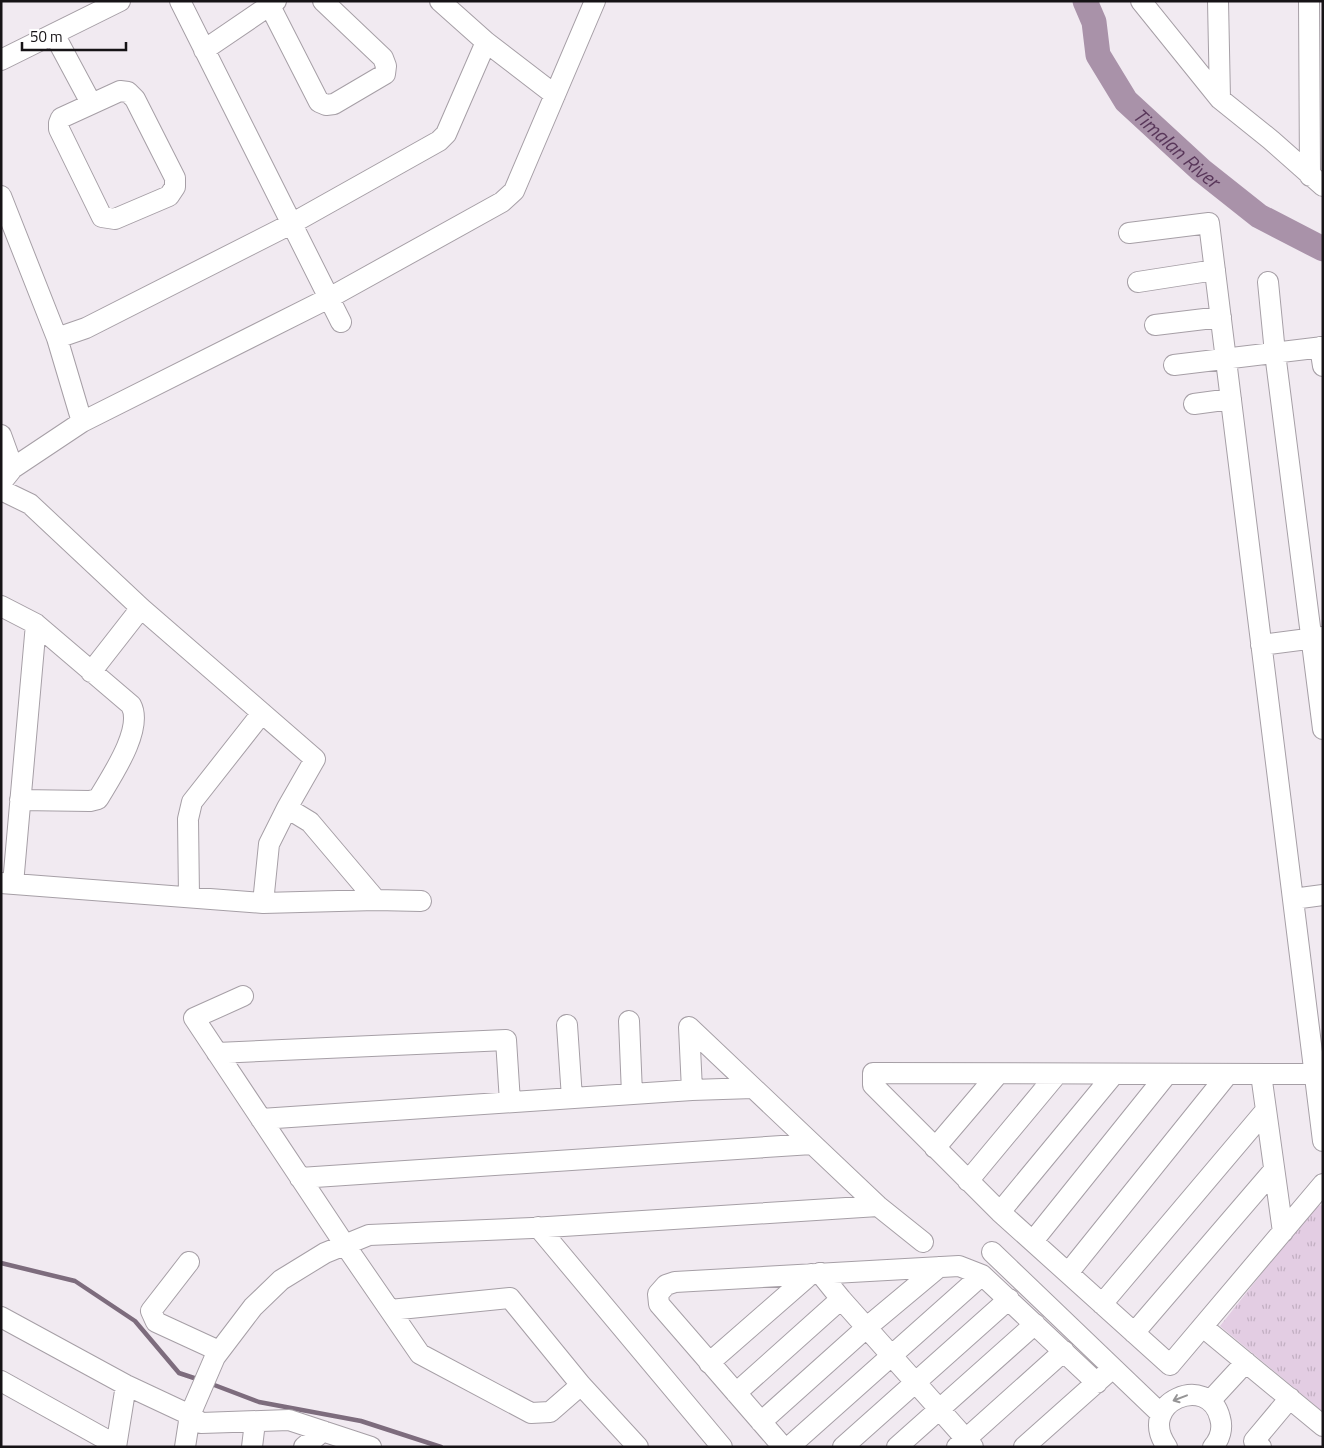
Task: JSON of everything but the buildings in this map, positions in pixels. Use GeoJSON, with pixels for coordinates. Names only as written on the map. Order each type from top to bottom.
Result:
{"type":"FeatureCollection","features":[{"type":"Feature","properties":{"kind":"street"},"geometry":{"type":"LineString","coordinates":[[1,60],[120,1]]}},
{"type":"Feature","properties":{"kind":"street"},"geometry":{"type":"LineString","coordinates":[[180,1],[341,322]]}},
{"type":"Feature","properties":{"kind":"street"},"geometry":{"type":"LineString","coordinates":[[204,50],[273,4],[319,102],[326,105],[334,104],[385,74],[386,66],[383,58],[324,1]]}},
{"type":"Feature","properties":{"kind":"street"},"geometry":{"type":"LineString","coordinates":[[440,1],[486,42],[555,95]]}},
{"type":"Feature","properties":{"kind":"street"},"geometry":{"type":"LineString","coordinates":[[1,435],[7,476],[82,422],[329,298],[502,202],[514,191],[595,1]]}},
{"type":"Feature","properties":{"kind":"street"},"geometry":{"type":"LineString","coordinates":[[1141,1],[1220,99],[1271,140],[1316,181]]}},
{"type":"Feature","properties":{"kind":"street"},"geometry":{"type":"LineString","coordinates":[[1218,1],[1220,99]]}},
{"type":"Feature","properties":{"kind":"street"},"geometry":{"type":"LineString","coordinates":[[1309,1],[1316,181]]}},
{"type":"Feature","properties":{"kind":"street"},"geometry":{"type":"LineString","coordinates":[[54,34],[92,103]]}},
{"type":"Feature","properties":{"kind":"street"},"geometry":{"type":"LineString","coordinates":[[57,338],[86,328],[291,224],[439,141],[446,134],[486,42]]}},
{"type":"Feature","properties":{"kind":"street"},"geometry":{"type":"LineString","coordinates":[[120,91],[128,92],[135,99],[175,178],[175,187],[169,196],[114,219],[102,217],[59,129],[61,118],[92,103],[120,91]]}},
{"type":"Feature","properties":{"kind":"street"},"geometry":{"type":"LineString","coordinates":[[1,196],[57,338],[82,422]]}},
{"type":"Feature","properties":{"kind":"street"},"geometry":{"type":"LineString","coordinates":[[1128,232],[1209,223],[1323,1141]]}},
{"type":"Feature","properties":{"kind":"street"},"geometry":{"type":"LineString","coordinates":[[1138,282],[1215,270]]}},
{"type":"Feature","properties":{"kind":"street"},"geometry":{"type":"LineString","coordinates":[[1268,282],[1275,353],[1317,638],[1323,729]]}},
{"type":"Feature","properties":{"kind":"street"},"geometry":{"type":"LineString","coordinates":[[1155,325],[1221,317]]}},
{"type":"Feature","properties":{"kind":"street"},"geometry":{"type":"LineString","coordinates":[[1174,365],[1275,353],[1322,354]]}},
{"type":"Feature","properties":{"kind":"street"},"geometry":{"type":"LineString","coordinates":[[1194,404],[1231,399]]}},
{"type":"Feature","properties":{"kind":"street"},"geometry":{"type":"LineString","coordinates":[[1,490],[30,504],[141,608],[315,759],[269,844],[263,903]]}},
{"type":"Feature","properties":{"kind":"street"},"geometry":{"type":"LineString","coordinates":[[1,606],[36,624],[131,705],[134,710],[134,719],[126,751],[98,799],[90,801],[20,800]]}},
{"type":"Feature","properties":{"kind":"street"},"geometry":{"type":"LineString","coordinates":[[91,672],[141,608]]}},
{"type":"Feature","properties":{"kind":"street"},"geometry":{"type":"LineString","coordinates":[[36,624],[20,800],[7,883],[263,903],[376,900],[422,901]]}},
{"type":"Feature","properties":{"kind":"street"},"geometry":{"type":"LineString","coordinates":[[1261,645],[1317,638]]}},
{"type":"Feature","properties":{"kind":"street"},"geometry":{"type":"LineString","coordinates":[[189,897],[188,819],[192,802],[262,713]]}},
{"type":"Feature","properties":{"kind":"street"},"geometry":{"type":"LineString","coordinates":[[287,808],[310,822],[376,900]]}},
{"type":"Feature","properties":{"kind":"street"},"geometry":{"type":"LineString","coordinates":[[1293,899],[1323,895]]}},
{"type":"Feature","properties":{"kind":"street"},"geometry":{"type":"LineString","coordinates":[[243,996],[194,1018],[420,1354],[531,1413],[550,1412],[581,1385]]}},
{"type":"Feature","properties":{"kind":"street"},"geometry":{"type":"LineString","coordinates":[[629,1021],[632,1094]]}},
{"type":"Feature","properties":{"kind":"street"},"geometry":{"type":"LineString","coordinates":[[567,1025],[572,1098]]}},
{"type":"Feature","properties":{"kind":"street"},"geometry":{"type":"LineString","coordinates":[[692,1090],[689,1027],[878,1206],[923,1242]]}},
{"type":"Feature","properties":{"kind":"street"},"geometry":{"type":"LineString","coordinates":[[218,1053],[506,1040],[510,1102]]}},
{"type":"Feature","properties":{"kind":"street"},"geometry":{"type":"LineString","coordinates":[[1315,1074],[873,1073],[873,1085],[1000,1212],[1170,1365],[1323,1184]]}},
{"type":"Feature","properties":{"kind":"street"},"geometry":{"type":"LineString","coordinates":[[935,1148],[998,1074]]}},
{"type":"Feature","properties":{"kind":"street"},"geometry":{"type":"LineString","coordinates":[[968,1181],[1057,1074]]}},
{"type":"Feature","properties":{"kind":"street"},"geometry":{"type":"LineString","coordinates":[[1000,1212],[1114,1074]]}},
{"type":"Feature","properties":{"kind":"street"},"geometry":{"type":"LineString","coordinates":[[1033,1242],[1167,1074]]}},
{"type":"Feature","properties":{"kind":"street"},"geometry":{"type":"LineString","coordinates":[[1068,1272],[1228,1074]]}},
{"type":"Feature","properties":{"kind":"street"},"geometry":{"type":"LineString","coordinates":[[1261,1074],[1282,1232]]}},
{"type":"Feature","properties":{"kind":"street"},"geometry":{"type":"LineString","coordinates":[[261,1119],[692,1090],[753,1088]]}},
{"type":"Feature","properties":{"kind":"street"},"geometry":{"type":"LineString","coordinates":[[1102,1304],[1266,1110]]}},
{"type":"Feature","properties":{"kind":"street"},"geometry":{"type":"LineString","coordinates":[[300,1178],[812,1144]]}},
{"type":"Feature","properties":{"kind":"street"},"geometry":{"type":"LineString","coordinates":[[1134,1333],[1274,1170]]}},
{"type":"Feature","properties":{"kind":"street"},"geometry":{"type":"LineString","coordinates":[[184,1447],[190,1415],[217,1354],[253,1307],[281,1280],[325,1252],[368,1235],[538,1228],[878,1206]]}},
{"type":"Feature","properties":{"kind":"street"},"geometry":{"type":"LineString","coordinates":[[538,1228],[722,1447]]}},
{"type":"Feature","properties":{"kind":"street"},"geometry":{"type":"LineString","coordinates":[[992,1252],[1161,1414]]}},
{"type":"Feature","properties":{"kind":"street"},"geometry":{"type":"LineString","coordinates":[[189,1262],[151,1311],[156,1322],[217,1354]]}},
{"type":"Feature","properties":{"kind":"street"},"geometry":{"type":"LineString","coordinates":[[783,1447],[659,1304],[658,1294],[662,1288],[675,1282],[959,1266],[982,1275],[1097,1383]]}},
{"type":"Feature","properties":{"kind":"street"},"geometry":{"type":"LineString","coordinates":[[761,1422],[866,1328],[939,1267]]}},
{"type":"Feature","properties":{"kind":"street"},"geometry":{"type":"LineString","coordinates":[[815,1274],[841,1299],[940,1409],[965,1444],[1064,1351]]}},
{"type":"Feature","properties":{"kind":"street"},"geometry":{"type":"LineString","coordinates":[[709,1363],[815,1274]]}},
{"type":"Feature","properties":{"kind":"street"},"geometry":{"type":"LineString","coordinates":[[789,1447],[982,1275]]}},
{"type":"Feature","properties":{"kind":"street"},"geometry":{"type":"LineString","coordinates":[[390,1310],[510,1298],[581,1385],[638,1447]]}},
{"type":"Feature","properties":{"kind":"street"},"geometry":{"type":"LineString","coordinates":[[736,1393],[841,1299]]}},
{"type":"Feature","properties":{"kind":"street"},"geometry":{"type":"LineString","coordinates":[[843,1447],[1009,1299]]}},
{"type":"Feature","properties":{"kind":"street"},"geometry":{"type":"LineString","coordinates":[[1,1317],[126,1385],[190,1415],[201,1423],[289,1420],[371,1447]]}},
{"type":"Feature","properties":{"kind":"street"},"geometry":{"type":"LineString","coordinates":[[897,1447],[1035,1324]]}},
{"type":"Feature","properties":{"kind":"street"},"geometry":{"type":"LineString","coordinates":[[1203,1327],[1323,1426]]}},
{"type":"Feature","properties":{"kind":"street"},"geometry":{"type":"LineString","coordinates":[[1210,1401],[1246,1362]]}},
{"type":"Feature","properties":{"kind":"street"},"geometry":{"type":"LineString","coordinates":[[1024,1447],[1114,1368]]}},
{"type":"Feature","properties":{"kind":"street"},"geometry":{"type":"LineString","coordinates":[[1,1381],[116,1446],[126,1385]]}},
{"type":"Feature","properties":{"kind":"street"},"geometry":{"type":"LineString","coordinates":[[1167,1447],[1160,1434],[1161,1414],[1167,1404],[1180,1396],[1196,1395],[1210,1401],[1219,1414],[1221,1421],[1216,1446]]}},
{"type":"Feature","properties":{"kind":"street"},"geometry":{"type":"LineString","coordinates":[[1261,1447],[1254,1441],[1290,1398]]}},
{"type":"Feature","properties":{"kind":"street"},"geometry":{"type":"LineString","coordinates":[[252,1447],[255,1422]]}},
{"type":"Feature","properties":{"kind":"street"},"geometry":{"type":"LineString","coordinates":[[304,1447],[323,1431]]}},
{"type":"Feature","properties":{"kind":"green space"},"geometry":{"type":"Polygon","coordinates":[[[1323,1205],[1323,1412],[1220,1326],[1315,1206],[1323,1205]]]}},
{"type":"Feature","properties":{"kind":"waterway","name":"Timalan River"},"geometry":{"type":"LineString","coordinates":[[1085,1],[1094,22],[1098,55],[1126,101],[1201,170],[1259,216],[1323,249]]}},
{"type":"Feature","properties":{"kind":"waterway"},"geometry":{"type":"LineString","coordinates":[[1,1263],[75,1281],[135,1321],[179,1373],[200,1380]]}},
{"type":"Feature","properties":{"kind":"waterway"},"geometry":{"type":"LineString","coordinates":[[209,1383],[259,1402],[361,1421],[441,1447]]}}]}
